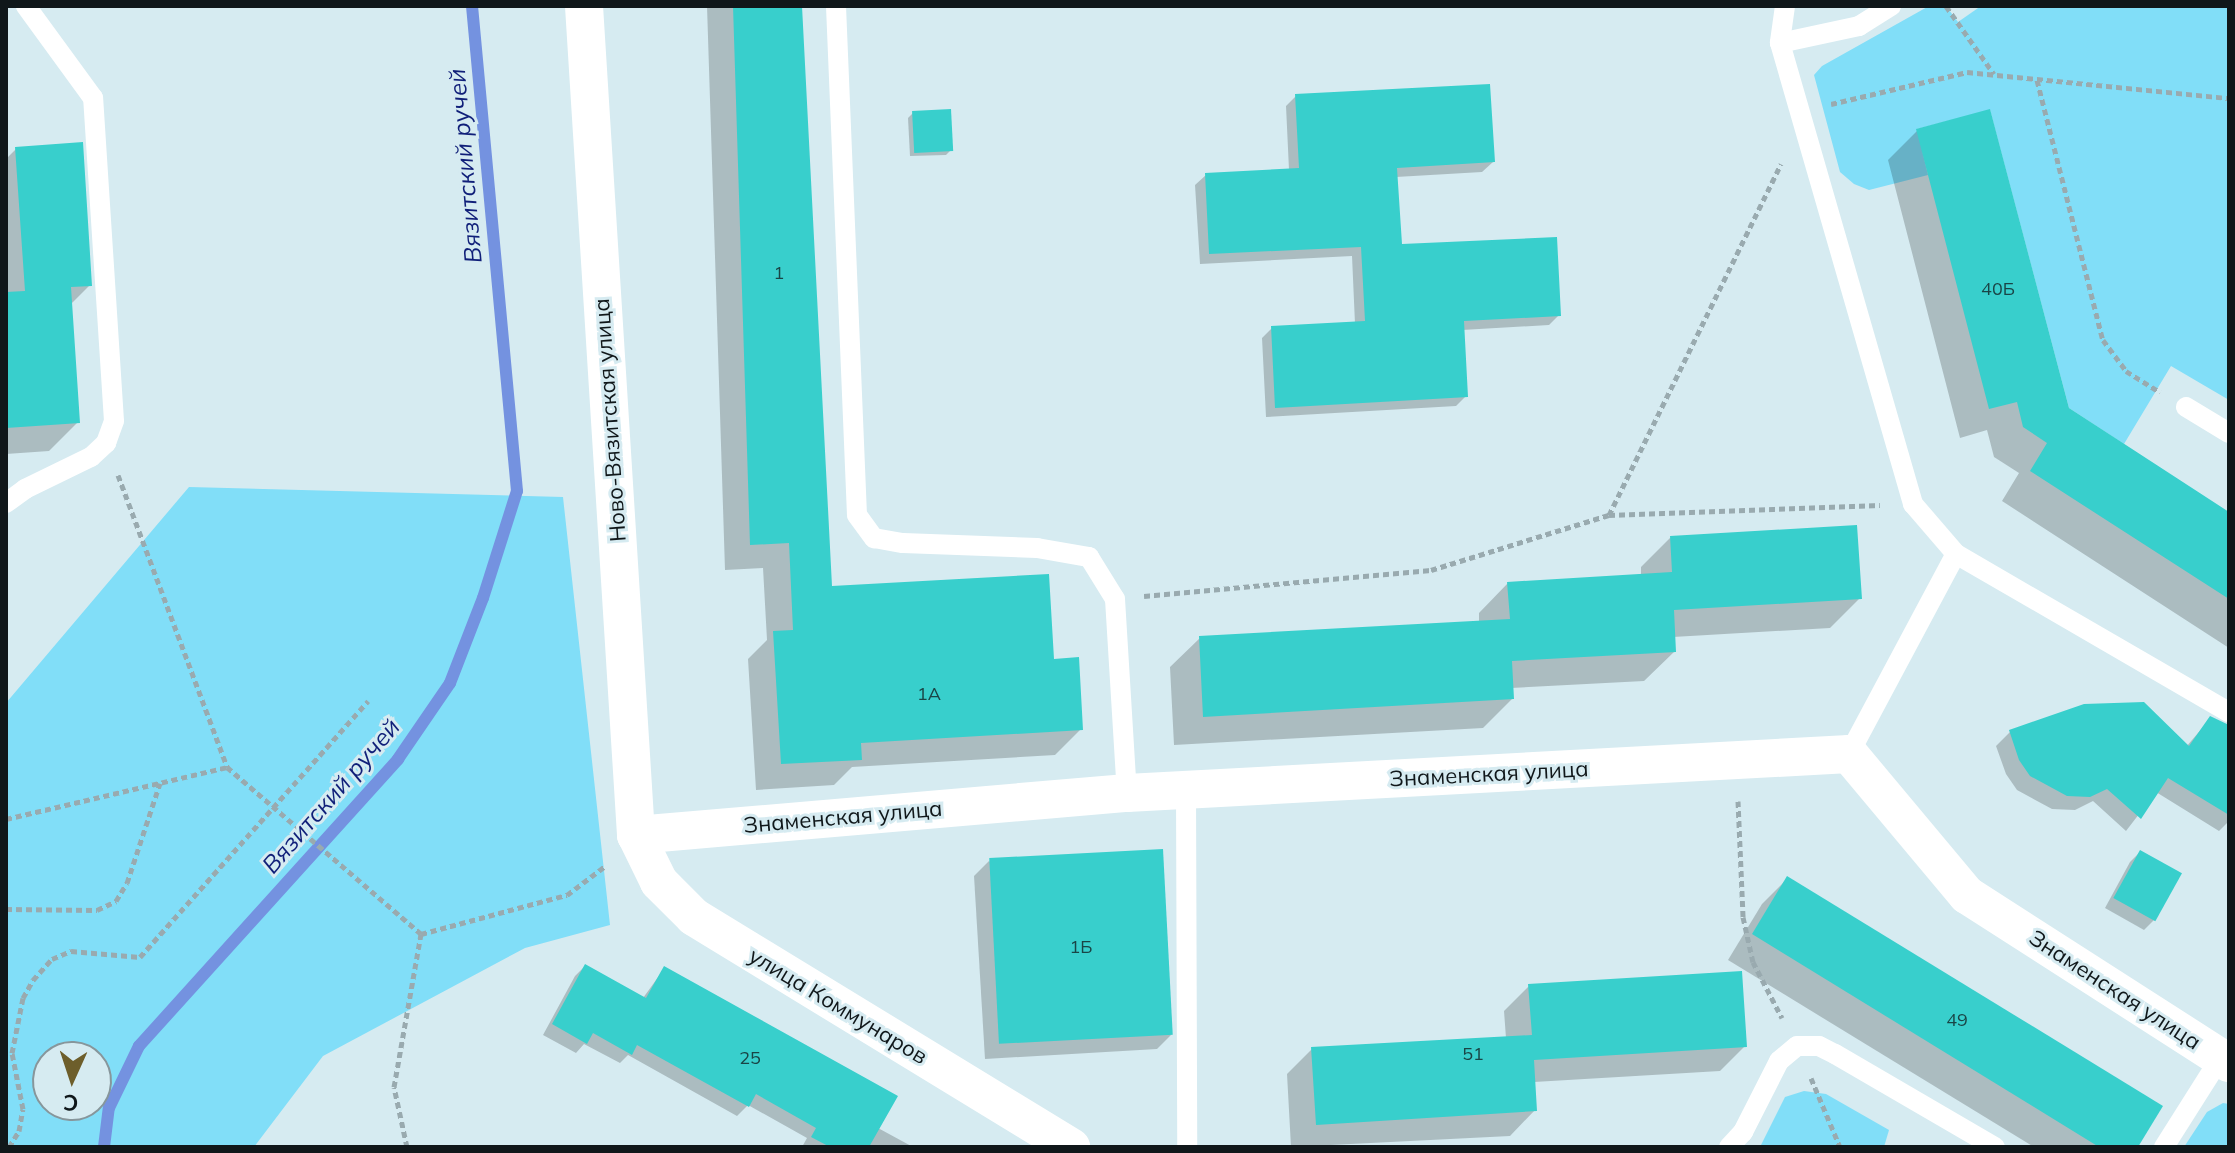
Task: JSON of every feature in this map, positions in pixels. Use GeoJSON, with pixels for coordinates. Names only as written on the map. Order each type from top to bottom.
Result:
{"type":"FeatureCollection","features":[{"type":"Feature","properties":{"kind":"street","name":"Ново-Вязитская улица"},"geometry":{"type":"LineString","coordinates":[[584,6],[636,835]]}},
{"type":"Feature","properties":{"kind":"street","name":"Знаменская улица"},"geometry":{"type":"LineString","coordinates":[[636,835],[1127,793],[1849,754],[1967,895],[2225,1060]]}},
{"type":"Feature","properties":{"kind":"street","name":"улица Коммунаров"},"geometry":{"type":"LineString","coordinates":[[636,835],[659,882],[694,917],[1071,1147]]}},
{"type":"Feature","properties":{"kind":"lane"},"geometry":{"type":"LineString","coordinates":[[6,503],[25,489],[91,457],[106,443],[114,421],[93,98],[26,6]]}},
{"type":"Feature","properties":{"kind":"lane"},"geometry":{"type":"LineString","coordinates":[[836,6],[857,515],[874,538],[903,543],[1037,548],[1089,557],[1115,599],[1127,793]]}},
{"type":"Feature","properties":{"kind":"lane"},"geometry":{"type":"LineString","coordinates":[[1785,6],[1780,43],[1913,504],[1956,554],[2229,712]]}},
{"type":"Feature","properties":{"kind":"lane"},"geometry":{"type":"LineString","coordinates":[[1780,43],[1859,26],[1891,6]]}},
{"type":"Feature","properties":{"kind":"lane"},"geometry":{"type":"LineString","coordinates":[[2186,407],[2229,433]]}},
{"type":"Feature","properties":{"kind":"lane"},"geometry":{"type":"LineString","coordinates":[[1849,754],[1956,554]]}},
{"type":"Feature","properties":{"kind":"lane"},"geometry":{"type":"LineString","coordinates":[[1186,791],[1187,1147]]}},
{"type":"Feature","properties":{"kind":"lane"},"geometry":{"type":"LineString","coordinates":[[1729,1147],[1743,1132],[1779,1061],[1797,1046],[1819,1046],[1835,1054],[1995,1147]]}},
{"type":"Feature","properties":{"kind":"lane"},"geometry":{"type":"LineString","coordinates":[[2164,1147],[2225,1060]]}},
{"type":"Feature","properties":{"kind":"path"},"geometry":{"type":"LineString","coordinates":[[1946,6],[1994,75]]}},
{"type":"Feature","properties":{"kind":"path"},"geometry":{"type":"LineString","coordinates":[[2037,80],[2103,340],[2126,371],[2186,407]]}},
{"type":"Feature","properties":{"kind":"path"},"geometry":{"type":"LineString","coordinates":[[106,443],[227,767],[421,934]]}},
{"type":"Feature","properties":{"kind":"path"},"geometry":{"type":"LineString","coordinates":[[1115,599],[1431,570],[1609,515],[1913,504]]}},
{"type":"Feature","properties":{"kind":"path"},"geometry":{"type":"LineString","coordinates":[[9,1147],[19,1131],[23,1109],[12,1053],[23,998],[33,980],[52,959],[71,951],[140,957],[368,701]]}},
{"type":"Feature","properties":{"kind":"path"},"geometry":{"type":"LineString","coordinates":[[1737,760],[1743,917],[1753,962],[1797,1046],[1840,1147]]}},
{"type":"Feature","properties":{"kind":"path"},"geometry":{"type":"LineString","coordinates":[[6,819],[227,767]]}},
{"type":"Feature","properties":{"kind":"path"},"geometry":{"type":"LineString","coordinates":[[6,909],[97,910],[116,901],[127,883],[160,783]]}},
{"type":"Feature","properties":{"kind":"path"},"geometry":{"type":"LineString","coordinates":[[421,934],[567,895],[603,868],[636,835]]}},
{"type":"Feature","properties":{"kind":"path"},"geometry":{"type":"LineString","coordinates":[[407,1147],[394,1087],[421,934]]}},
{"type":"Feature","properties":{"kind":"shaded area"},"geometry":{"type":"Polygon","coordinates":[[[1929,6],[1946,6],[1958,22],[1981,6],[2229,6],[2229,400],[2171,366],[2124,444],[2069,408],[1990,110],[1917,129],[1928,175],[1869,190],[1854,184],[1840,172],[1814,75],[1822,66],[1929,6]]]}},
{"type":"Feature","properties":{"kind":"shaded area"},"geometry":{"type":"Polygon","coordinates":[[[189,487],[563,497],[610,925],[525,948],[323,1056],[254,1147],[6,1147],[6,703],[189,487]]]}},
{"type":"Feature","properties":{"kind":"shaded area"},"geometry":{"type":"Polygon","coordinates":[[[1804,1091],[1826,1094],[1889,1130],[1884,1147],[1760,1147],[1785,1097],[1804,1091]]]}},
{"type":"Feature","properties":{"kind":"shaded area"},"geometry":{"type":"Polygon","coordinates":[[[2223,1103],[2229,1104],[2229,1147],[2184,1147],[2207,1112],[2223,1103]]]}},
{"type":"Feature","properties":{"kind":"building"},"geometry":{"type":"Polygon","coordinates":[[[733,6],[802,6],[832,586],[1049,574],[1054,659],[1079,657],[1083,730],[861,743],[862,760],[781,764],[773,631],[793,630],[789,543],[750,545],[733,6]]]}},
{"type":"Feature","properties":{"kind":"building"},"geometry":{"type":"Polygon","coordinates":[[[1490,84],[1495,162],[1397,168],[1402,244],[1557,237],[1561,316],[1464,321],[1468,397],[1275,408],[1271,326],[1365,321],[1361,247],[1209,254],[1205,173],[1299,168],[1295,94],[1490,84]]]}},
{"type":"Feature","properties":{"kind":"building"},"geometry":{"type":"Polygon","coordinates":[[[951,109],[953,151],[914,153],[912,111],[951,109]]]}},
{"type":"Feature","properties":{"kind":"building"},"geometry":{"type":"Polygon","coordinates":[[[1990,109],[2069,408],[2229,512],[2229,599],[2030,471],[2047,443],[2023,427],[2017,402],[1989,409],[1916,129],[1990,109]]]}},
{"type":"Feature","properties":{"kind":"building"},"geometry":{"type":"Polygon","coordinates":[[[83,142],[92,286],[71,287],[80,423],[6,428],[6,292],[25,291],[15,147],[83,142]]]}},
{"type":"Feature","properties":{"kind":"building"},"geometry":{"type":"Polygon","coordinates":[[[1857,525],[1862,599],[1674,610],[1676,652],[1512,661],[1514,699],[1203,717],[1199,636],[1510,619],[1507,582],[1672,572],[1670,536],[1857,525]]]}},
{"type":"Feature","properties":{"kind":"building"},"geometry":{"type":"Polygon","coordinates":[[[2144,702],[2189,746],[2210,716],[2229,725],[2229,815],[2168,778],[2141,819],[2107,789],[2090,797],[2067,796],[2030,776],[2019,760],[2009,730],[2084,704],[2144,702]]]}},
{"type":"Feature","properties":{"kind":"building"},"geometry":{"type":"Polygon","coordinates":[[[1163,849],[1173,1035],[999,1044],[989,858],[1163,849]]]}},
{"type":"Feature","properties":{"kind":"building"},"geometry":{"type":"Polygon","coordinates":[[[2140,850],[2182,873],[2155,921],[2113,898],[2140,850]]]}},
{"type":"Feature","properties":{"kind":"building"},"geometry":{"type":"Polygon","coordinates":[[[1787,876],[2163,1106],[2138,1147],[2099,1147],[1752,934],[1787,876]]]}},
{"type":"Feature","properties":{"kind":"building"},"geometry":{"type":"Polygon","coordinates":[[[585,964],[646,998],[664,966],[898,1096],[869,1147],[830,1147],[811,1137],[816,1128],[756,1094],[749,1107],[637,1045],[632,1055],[593,1033],[587,1044],[552,1024],[585,964]]]}},
{"type":"Feature","properties":{"kind":"building"},"geometry":{"type":"Polygon","coordinates":[[[1742,971],[1747,1047],[1534,1060],[1537,1111],[1316,1125],[1311,1047],[1532,1035],[1528,984],[1742,971]]]}},
{"type":"Feature","properties":{"kind":"waterway","name":"Вязитский ручей"},"geometry":{"type":"LineString","coordinates":[[104,1147],[109,1108],[139,1046],[398,759],[450,683],[483,598],[517,491],[472,6]]}}]}
